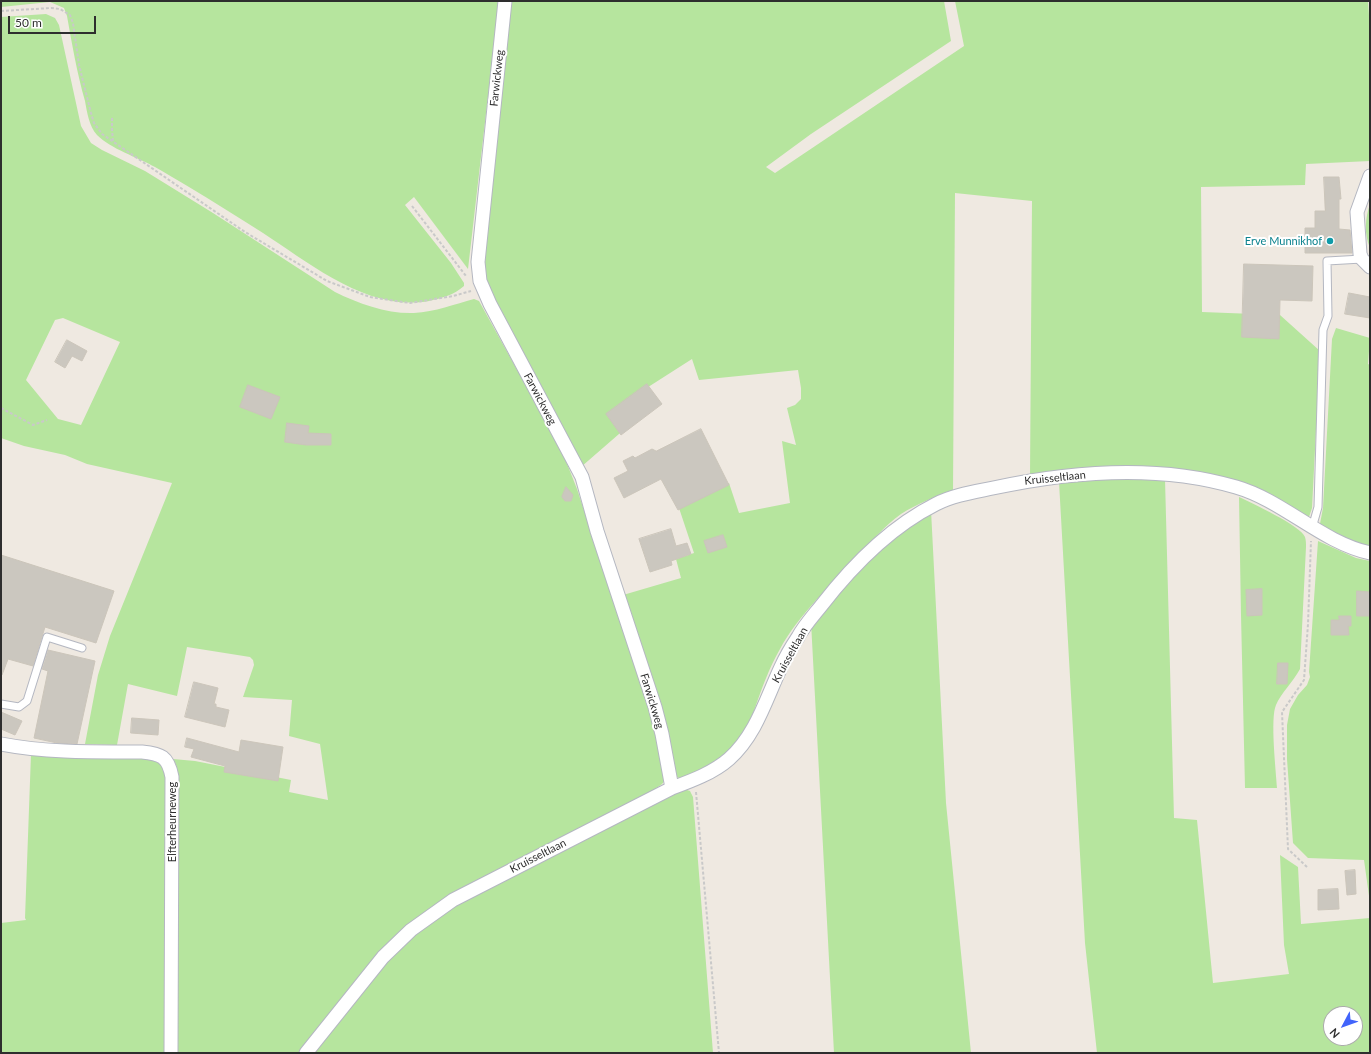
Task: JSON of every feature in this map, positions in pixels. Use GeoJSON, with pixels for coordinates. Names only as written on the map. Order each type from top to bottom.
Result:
{"type":"FeatureCollection","features":[{"type":"Feature","properties":{"kind":"street","name":"Farwickweg"},"geometry":{"type":"LineString","coordinates":[[505,1],[478,262],[481,285],[503,331],[582,477],[597,531],[655,707],[662,734],[672,788]]}},
{"type":"Feature","properties":{"kind":"street"},"geometry":{"type":"LineString","coordinates":[[1366,263],[1360,254],[1357,212],[1370,176]]}},
{"type":"Feature","properties":{"kind":"street","name":"Kruisseltlaan"},"geometry":{"type":"LineString","coordinates":[[306,1053],[383,957],[411,930],[453,900],[672,788],[695,779],[727,761],[742,746],[756,726],[782,664],[799,634],[830,594],[868,554],[891,533],[908,520],[938,503],[965,493],[1028,480],[1095,474],[1142,472],[1174,475],[1237,488],[1264,498],[1312,528],[1358,551],[1370,553]]}},
{"type":"Feature","properties":{"kind":"street","name":"Elfterheurneweg"},"geometry":{"type":"LineString","coordinates":[[1,744],[56,752],[142,752],[163,757],[170,764],[172,776],[170,1053]]}},
{"type":"Feature","properties":{"kind":"lane"},"geometry":{"type":"LineString","coordinates":[[1312,528],[1318,507],[1324,330],[1328,316],[1327,261],[1366,263]]}},
{"type":"Feature","properties":{"kind":"lane"},"geometry":{"type":"LineString","coordinates":[[1,704],[19,707],[27,701],[47,637],[82,648]]}},
{"type":"Feature","properties":{"kind":"path"},"geometry":{"type":"LineString","coordinates":[[1,11],[51,8],[60,9],[70,15],[73,23],[79,65],[94,123],[102,134],[245,232],[327,281],[370,297],[410,302],[453,296],[481,285]]}},
{"type":"Feature","properties":{"kind":"path"},"geometry":{"type":"LineString","coordinates":[[112,118],[113,141]]}},
{"type":"Feature","properties":{"kind":"path"},"geometry":{"type":"LineString","coordinates":[[412,206],[467,276],[481,285]]}},
{"type":"Feature","properties":{"kind":"path"},"geometry":{"type":"LineString","coordinates":[[1,408],[33,425],[47,420]]}},
{"type":"Feature","properties":{"kind":"path"},"geometry":{"type":"LineString","coordinates":[[1307,867],[1288,849],[1282,712],[1304,680],[1312,528]]}},
{"type":"Feature","properties":{"kind":"path"},"geometry":{"type":"LineString","coordinates":[[695,779],[718,1053]]}},
{"type":"Feature","properties":{"kind":"green space"},"geometry":{"type":"Polygon","coordinates":[[[1,1],[499,1],[468,269],[414,197],[405,205],[451,263],[464,283],[464,286],[452,294],[439,299],[406,303],[384,299],[362,292],[341,283],[321,271],[208,198],[148,163],[109,144],[97,135],[90,123],[64,8],[50,2],[1,7],[1,1]]]}},
{"type":"Feature","properties":{"kind":"green space"},"geometry":{"type":"Polygon","coordinates":[[[509,1],[944,1],[951,41],[811,134],[766,167],[775,173],[964,46],[955,1],[1368,1],[1370,29],[1370,161],[1306,164],[1305,185],[1201,187],[1202,312],[1280,315],[1320,351],[1312,508],[1309,517],[1307,519],[1194,472],[1154,467],[1130,466],[1086,468],[1030,475],[1032,201],[955,193],[953,491],[907,510],[878,534],[805,613],[787,637],[769,671],[746,733],[741,741],[729,755],[721,760],[680,779],[676,776],[666,726],[623,595],[681,578],[676,559],[694,553],[679,508],[729,483],[739,513],[790,503],[782,441],[796,445],[787,408],[795,405],[801,399],[798,370],[699,380],[692,359],[631,398],[642,414],[581,467],[493,303],[479,261],[509,1]]]}},
{"type":"Feature","properties":{"kind":"green space"},"geometry":{"type":"Polygon","coordinates":[[[46,14],[55,18],[59,25],[81,126],[91,143],[145,171],[335,292],[374,307],[404,313],[414,313],[445,308],[474,299],[479,301],[562,451],[577,489],[659,736],[666,779],[662,784],[651,792],[465,887],[349,990],[299,1053],[175,1053],[177,769],[173,759],[195,761],[291,780],[289,792],[328,800],[320,744],[289,736],[292,700],[243,697],[254,665],[253,660],[250,657],[187,647],[177,696],[128,684],[117,745],[85,744],[98,675],[110,636],[172,483],[87,464],[65,455],[24,446],[1,438],[1,17],[46,14]],[[63,318],[55,320],[26,380],[58,419],[81,425],[120,342],[63,318]]]}},
{"type":"Feature","properties":{"kind":"green space"},"geometry":{"type":"Polygon","coordinates":[[[1370,204],[1370,248],[1366,226],[1370,204]]]}},
{"type":"Feature","properties":{"kind":"green space"},"geometry":{"type":"Polygon","coordinates":[[[1336,328],[1370,338],[1368,364],[1370,365],[1370,550],[1319,529],[1323,508],[1332,339],[1336,328]]]}},
{"type":"Feature","properties":{"kind":"green space"},"geometry":{"type":"Polygon","coordinates":[[[1094,478],[1165,479],[1174,818],[1197,820],[1213,983],[1289,974],[1284,945],[1280,855],[1298,867],[1301,924],[1370,918],[1370,1053],[1097,1053],[1085,943],[1059,482],[1094,478]]]}},
{"type":"Feature","properties":{"kind":"green space"},"geometry":{"type":"Polygon","coordinates":[[[1239,497],[1286,521],[1302,532],[1306,541],[1300,669],[1278,701],[1274,712],[1273,732],[1277,788],[1245,788],[1239,497]]]}},
{"type":"Feature","properties":{"kind":"green space"},"geometry":{"type":"Polygon","coordinates":[[[931,510],[946,803],[971,1053],[834,1053],[811,622],[889,536],[931,510]]]}},
{"type":"Feature","properties":{"kind":"green space"},"geometry":{"type":"Polygon","coordinates":[[[1318,541],[1356,558],[1370,561],[1370,903],[1364,860],[1308,858],[1293,843],[1287,759],[1287,725],[1290,709],[1298,695],[1307,685],[1310,677],[1309,672],[1318,541]]]}},
{"type":"Feature","properties":{"kind":"green space"},"geometry":{"type":"Polygon","coordinates":[[[31,754],[142,756],[161,763],[167,773],[165,1053],[1,1053],[1,923],[26,920],[31,754]]]}},
{"type":"Feature","properties":{"kind":"green space"},"geometry":{"type":"Polygon","coordinates":[[[684,789],[690,791],[693,797],[713,1053],[311,1053],[365,985],[408,938],[453,905],[684,789]]]}},
{"type":"Feature","properties":{"kind":"building","name":"Erve Munnikhof"},"geometry":{"type":"Polygon","coordinates":[[[1324,177],[1339,177],[1341,199],[1339,199],[1339,229],[1350,230],[1352,253],[1305,253],[1305,228],[1315,228],[1315,211],[1325,211],[1324,177]]]}},
{"type":"Feature","properties":{"kind":"building"},"geometry":{"type":"Polygon","coordinates":[[[1244,264],[1313,266],[1312,301],[1280,300],[1279,339],[1242,337],[1244,264]]]}},
{"type":"Feature","properties":{"kind":"building"},"geometry":{"type":"Polygon","coordinates":[[[1349,293],[1370,297],[1370,318],[1345,314],[1349,293]]]}},
{"type":"Feature","properties":{"kind":"building"},"geometry":{"type":"Polygon","coordinates":[[[67,340],[87,351],[82,361],[72,356],[65,368],[55,362],[67,340]]]}},
{"type":"Feature","properties":{"kind":"building"},"geometry":{"type":"Polygon","coordinates":[[[647,384],[662,404],[621,435],[606,414],[647,384]]]}},
{"type":"Feature","properties":{"kind":"building"},"geometry":{"type":"Polygon","coordinates":[[[248,385],[280,397],[271,419],[240,407],[248,385]]]}},
{"type":"Feature","properties":{"kind":"building"},"geometry":{"type":"Polygon","coordinates":[[[287,423],[309,426],[308,433],[331,434],[331,445],[306,445],[285,442],[287,423]]]}},
{"type":"Feature","properties":{"kind":"building"},"geometry":{"type":"Polygon","coordinates":[[[701,429],[729,485],[678,510],[661,479],[624,498],[614,478],[628,471],[623,461],[633,456],[635,458],[652,449],[656,451],[701,429]]]}},
{"type":"Feature","properties":{"kind":"building"},"geometry":{"type":"Polygon","coordinates":[[[566,487],[573,495],[571,501],[565,501],[562,497],[566,487]]]}},
{"type":"Feature","properties":{"kind":"building"},"geometry":{"type":"Polygon","coordinates":[[[671,529],[676,546],[687,543],[691,554],[671,561],[672,565],[650,572],[639,539],[671,529]]]}},
{"type":"Feature","properties":{"kind":"building"},"geometry":{"type":"Polygon","coordinates":[[[723,535],[727,547],[708,553],[704,541],[723,535]]]}},
{"type":"Feature","properties":{"kind":"building"},"geometry":{"type":"Polygon","coordinates":[[[1,555],[114,591],[96,643],[45,627],[33,666],[8,659],[1,675],[1,555]]]}},
{"type":"Feature","properties":{"kind":"building"},"geometry":{"type":"Polygon","coordinates":[[[1262,589],[1262,615],[1247,616],[1246,590],[1262,589]]]}},
{"type":"Feature","properties":{"kind":"building"},"geometry":{"type":"Polygon","coordinates":[[[1357,591],[1370,592],[1370,616],[1357,616],[1357,591]]]}},
{"type":"Feature","properties":{"kind":"building"},"geometry":{"type":"Polygon","coordinates":[[[1339,616],[1351,616],[1351,626],[1348,626],[1349,635],[1331,635],[1331,620],[1339,620],[1339,616]]]}},
{"type":"Feature","properties":{"kind":"building"},"geometry":{"type":"Polygon","coordinates":[[[48,650],[95,661],[77,744],[57,743],[34,738],[48,671],[42,669],[48,650]]]}},
{"type":"Feature","properties":{"kind":"building"},"geometry":{"type":"Polygon","coordinates":[[[1278,663],[1288,663],[1287,684],[1277,684],[1278,663]]]}},
{"type":"Feature","properties":{"kind":"building"},"geometry":{"type":"Polygon","coordinates":[[[194,682],[218,688],[214,704],[216,704],[216,707],[229,710],[225,727],[185,717],[194,682]]]}},
{"type":"Feature","properties":{"kind":"building"},"geometry":{"type":"Polygon","coordinates":[[[1,712],[22,721],[15,735],[1,729],[1,712]]]}},
{"type":"Feature","properties":{"kind":"building"},"geometry":{"type":"Polygon","coordinates":[[[132,718],[159,720],[158,735],[131,733],[132,718]]]}},
{"type":"Feature","properties":{"kind":"building"},"geometry":{"type":"Polygon","coordinates":[[[187,738],[239,752],[241,740],[283,747],[278,781],[224,772],[225,766],[191,757],[194,749],[185,747],[187,738]]]}},
{"type":"Feature","properties":{"kind":"building"},"geometry":{"type":"Polygon","coordinates":[[[1355,870],[1356,894],[1347,895],[1345,871],[1355,870]]]}},
{"type":"Feature","properties":{"kind":"building"},"geometry":{"type":"Polygon","coordinates":[[[1338,889],[1339,909],[1318,910],[1318,890],[1338,889]]]}},
{"type":"Feature","properties":{"kind":"place","name":"Erve Munnikhof"},"geometry":{"type":"Point","coordinates":[1330,241]}}]}
